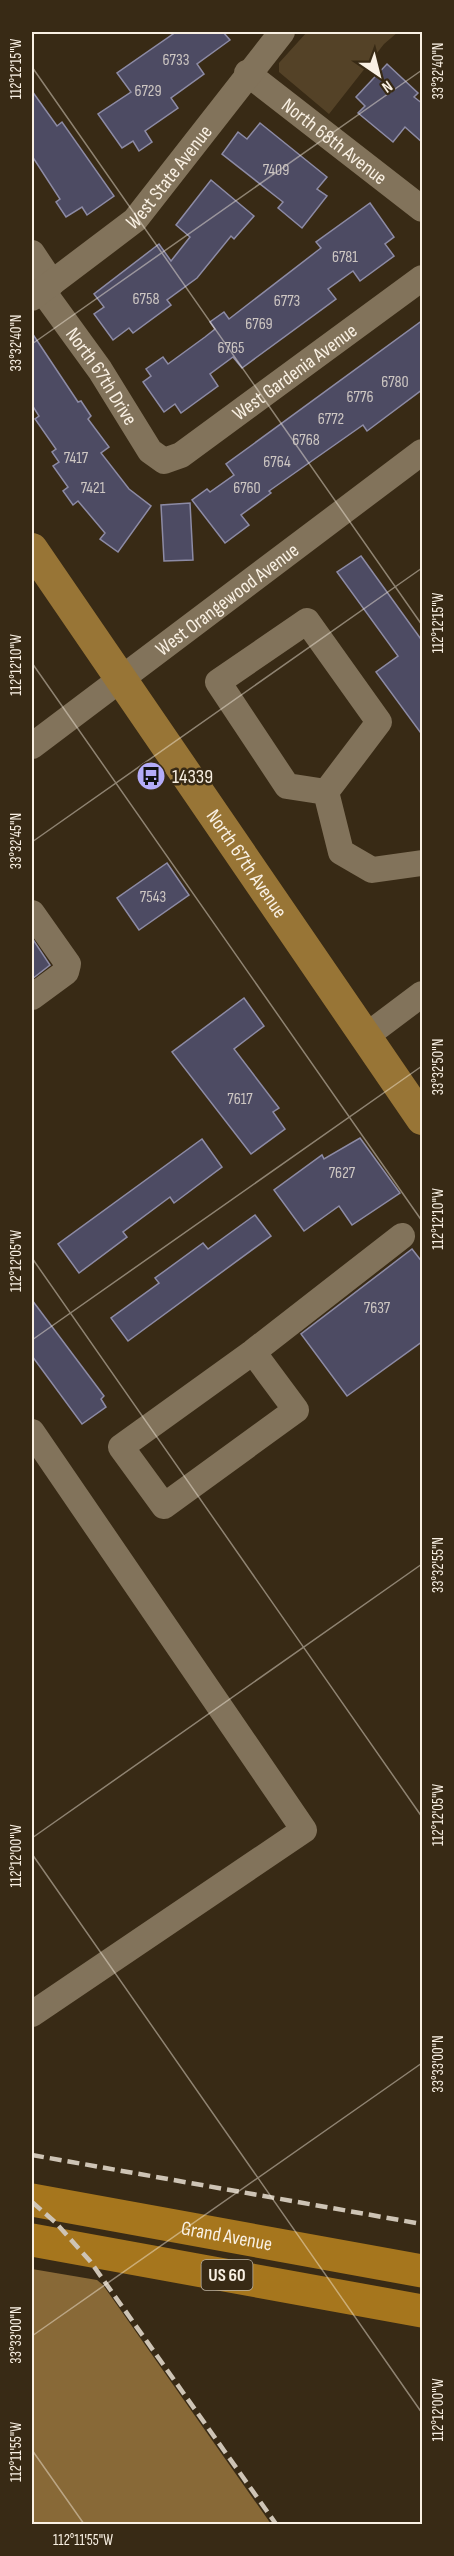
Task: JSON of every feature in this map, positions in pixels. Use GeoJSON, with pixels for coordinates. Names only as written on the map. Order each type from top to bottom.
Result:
{"type":"FeatureCollection","features":[{"type":"Feature","properties":{"kind":"highway","name":"Grand Avenue"},"geometry":{"type":"LineString","coordinates":[[32,2200],[423,2271]]}},
{"type":"Feature","properties":{"kind":"highway"},"geometry":{"type":"LineString","coordinates":[[103,2252],[111,2214]]}},
{"type":"Feature","properties":{"kind":"highway","name":"Grand Avenue"},"geometry":{"type":"LineString","coordinates":[[32,2240],[423,2311]]}},
{"type":"Feature","properties":{"kind":"main road","name":"North 67th Avenue"},"geometry":{"type":"LineString","coordinates":[[32,549],[423,1119]]}},
{"type":"Feature","properties":{"kind":"street","name":"West State Avenue"},"geometry":{"type":"LineString","coordinates":[[42,290],[135,220],[247,73],[282,32]]}},
{"type":"Feature","properties":{"kind":"street","name":"North 68th Avenue"},"geometry":{"type":"LineString","coordinates":[[247,73],[423,209]]}},
{"type":"Feature","properties":{"kind":"street","name":"North 67th Drive"},"geometry":{"type":"LineString","coordinates":[[32,253],[42,290],[100,370],[150,452],[164,460]]}},
{"type":"Feature","properties":{"kind":"street","name":"West Gardenia Avenue"},"geometry":{"type":"LineString","coordinates":[[164,460],[181,455],[423,278]]}},
{"type":"Feature","properties":{"kind":"street","name":"West Orangewood Avenue"},"geometry":{"type":"LineString","coordinates":[[32,746],[423,452]]}},
{"type":"Feature","properties":{"kind":"street"},"geometry":{"type":"LineString","coordinates":[[307,621],[379,722],[326,792],[287,786],[218,682],[307,621]]}},
{"type":"Feature","properties":{"kind":"street"},"geometry":{"type":"LineString","coordinates":[[326,792],[341,852],[372,870],[423,863]]}},
{"type":"Feature","properties":{"kind":"street"},"geometry":{"type":"LineString","coordinates":[[32,913],[68,964],[66,972],[32,997]]}},
{"type":"Feature","properties":{"kind":"street"},"geometry":{"type":"LineString","coordinates":[[366,1036],[423,994]]}},
{"type":"Feature","properties":{"kind":"street"},"geometry":{"type":"LineString","coordinates":[[253,1352],[296,1410],[164,1506],[121,1447],[253,1352],[402,1236]]}},
{"type":"Feature","properties":{"kind":"street"},"geometry":{"type":"LineString","coordinates":[[32,1431],[304,1830],[32,2014]]}},
{"type":"Feature","properties":{"kind":"shaded area"},"geometry":{"type":"Polygon","coordinates":[[[307,32],[398,32],[384,44],[329,114],[279,72],[279,63],[307,32]]]}},
{"type":"Feature","properties":{"kind":"shaded area"},"geometry":{"type":"Polygon","coordinates":[[[32,2269],[97,2280],[103,2285],[271,2524],[32,2524],[32,2269]]]}},
{"type":"Feature","properties":{"kind":"building"},"geometry":{"type":"Polygon","coordinates":[[[176,32],[223,32],[230,40],[197,64],[204,74],[171,98],[178,108],[145,131],[152,142],[139,151],[133,141],[122,148],[98,114],[131,92],[117,73],[176,32]]]}},
{"type":"Feature","properties":{"kind":"building"},"geometry":{"type":"Polygon","coordinates":[[[387,64],[418,93],[414,97],[423,104],[423,143],[405,127],[393,142],[358,113],[365,106],[356,97],[387,64]]]}},
{"type":"Feature","properties":{"kind":"building"},"geometry":{"type":"Polygon","coordinates":[[[32,91],[57,126],[62,122],[114,196],[87,215],[82,207],[66,217],[56,202],[60,199],[32,156],[32,91]]]}},
{"type":"Feature","properties":{"kind":"building"},"geometry":{"type":"Polygon","coordinates":[[[260,123],[327,177],[317,189],[327,196],[302,228],[278,208],[283,202],[222,154],[238,132],[247,139],[260,123]]]}},
{"type":"Feature","properties":{"kind":"building"},"geometry":{"type":"Polygon","coordinates":[[[211,180],[254,216],[234,239],[231,236],[197,278],[167,300],[171,305],[133,333],[129,328],[113,340],[94,314],[104,307],[94,294],[159,244],[171,261],[190,237],[176,225],[211,180]]]}},
{"type":"Feature","properties":{"kind":"building"},"geometry":{"type":"Polygon","coordinates":[[[370,203],[394,237],[385,244],[394,256],[360,281],[353,271],[328,289],[336,299],[242,368],[233,357],[210,374],[218,386],[181,413],[175,404],[164,412],[143,382],[151,376],[146,369],[163,357],[168,364],[205,337],[215,329],[210,322],[224,312],[229,319],[321,248],[316,242],[370,203]]]}},
{"type":"Feature","properties":{"kind":"building"},"geometry":{"type":"Polygon","coordinates":[[[423,320],[423,389],[367,431],[363,425],[269,491],[271,493],[241,515],[249,525],[225,543],[192,500],[207,489],[210,492],[234,475],[226,464],[423,320]]]}},
{"type":"Feature","properties":{"kind":"building"},"geometry":{"type":"Polygon","coordinates":[[[32,333],[78,402],[81,401],[91,416],[88,419],[109,447],[101,453],[129,489],[151,506],[118,552],[100,539],[105,533],[78,501],[73,505],[63,491],[68,487],[53,466],[59,462],[52,452],[56,449],[35,419],[39,416],[32,405],[32,333]]]}},
{"type":"Feature","properties":{"kind":"building"},"geometry":{"type":"Polygon","coordinates":[[[190,503],[193,560],[164,561],[161,505],[190,503]]]}},
{"type":"Feature","properties":{"kind":"building"},"geometry":{"type":"Polygon","coordinates":[[[361,556],[423,642],[423,736],[376,672],[398,656],[337,572],[361,556]]]}},
{"type":"Feature","properties":{"kind":"building"},"geometry":{"type":"Polygon","coordinates":[[[167,863],[189,895],[139,930],[117,898],[167,863]]]}},
{"type":"Feature","properties":{"kind":"building"},"geometry":{"type":"Polygon","coordinates":[[[32,938],[50,965],[32,979],[32,938]]]}},
{"type":"Feature","properties":{"kind":"building"},"geometry":{"type":"Polygon","coordinates":[[[244,998],[264,1026],[234,1049],[279,1108],[273,1112],[285,1129],[251,1154],[172,1052],[244,998]]]}},
{"type":"Feature","properties":{"kind":"building"},"geometry":{"type":"Polygon","coordinates":[[[360,1138],[400,1193],[352,1225],[339,1206],[304,1231],[274,1190],[322,1155],[324,1159],[360,1138]]]}},
{"type":"Feature","properties":{"kind":"building"},"geometry":{"type":"Polygon","coordinates":[[[202,1139],[222,1167],[174,1203],[170,1197],[123,1232],[127,1237],[79,1273],[58,1244],[202,1139]]]}},
{"type":"Feature","properties":{"kind":"building"},"geometry":{"type":"Polygon","coordinates":[[[255,1215],[271,1236],[128,1341],[111,1318],[159,1283],[155,1278],[203,1243],[208,1249],[255,1215]]]}},
{"type":"Feature","properties":{"kind":"building"},"geometry":{"type":"Polygon","coordinates":[[[412,1249],[423,1263],[423,1341],[347,1396],[301,1334],[412,1249]]]}},
{"type":"Feature","properties":{"kind":"building"},"geometry":{"type":"Polygon","coordinates":[[[32,1300],[104,1396],[101,1399],[106,1407],[82,1424],[32,1356],[32,1300]]]}},
{"type":"Feature","properties":{"kind":"railway"},"geometry":{"type":"LineString","coordinates":[[32,2155],[422,2224]]}},
{"type":"Feature","properties":{"kind":"railway"},"geometry":{"type":"LineString","coordinates":[[32,2202],[55,2222],[90,2261],[276,2524]]}},
{"type":"Feature","properties":{"kind":"place","name":"14339"},"geometry":{"type":"Point","coordinates":[151,776]}}]}
